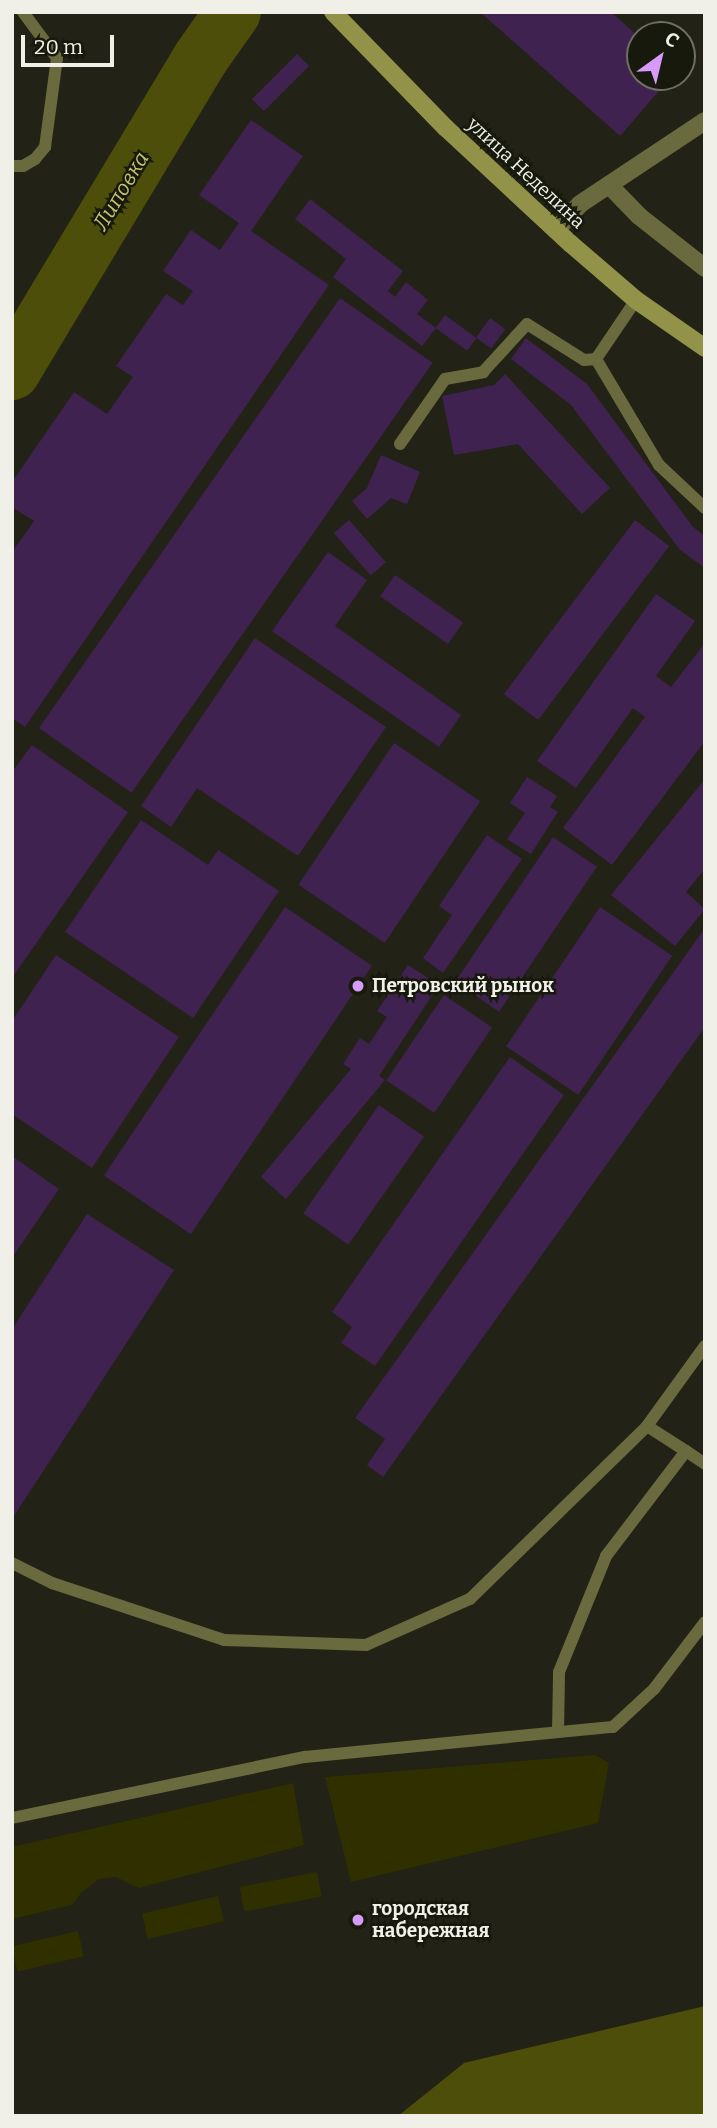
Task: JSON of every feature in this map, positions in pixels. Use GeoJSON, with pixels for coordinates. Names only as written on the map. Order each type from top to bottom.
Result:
{"type":"FeatureCollection","features":[{"type":"Feature","properties":{"kind":"main road","name":"улица Неделина"},"geometry":{"type":"LineString","coordinates":[[334,13],[446,128],[556,230],[636,300],[705,348]]}},
{"type":"Feature","properties":{"kind":"street"},"geometry":{"type":"LineString","coordinates":[[556,230],[580,204],[705,121]]}},
{"type":"Feature","properties":{"kind":"street"},"geometry":{"type":"LineString","coordinates":[[609,185],[639,216],[705,268]]}},
{"type":"Feature","properties":{"kind":"lane"},"geometry":{"type":"LineString","coordinates":[[12,166],[23,166],[46,147],[57,58],[23,12]]}},
{"type":"Feature","properties":{"kind":"lane"},"geometry":{"type":"LineString","coordinates":[[596,359],[636,300]]}},
{"type":"Feature","properties":{"kind":"lane"},"geometry":{"type":"LineString","coordinates":[[400,444],[445,379],[483,372],[527,324],[583,359],[596,359]]}},
{"type":"Feature","properties":{"kind":"lane"},"geometry":{"type":"LineString","coordinates":[[596,359],[659,465],[705,508]]}},
{"type":"Feature","properties":{"kind":"lane"},"geometry":{"type":"LineString","coordinates":[[12,1563],[52,1583],[224,1640],[366,1645],[470,1599],[647,1426],[705,1346]]}},
{"type":"Feature","properties":{"kind":"lane"},"geometry":{"type":"LineString","coordinates":[[647,1426],[705,1464]]}},
{"type":"Feature","properties":{"kind":"lane"},"geometry":{"type":"LineString","coordinates":[[558,1732],[559,1672],[606,1556],[686,1451]]}},
{"type":"Feature","properties":{"kind":"lane"},"geometry":{"type":"LineString","coordinates":[[12,1818],[304,1757],[613,1727],[654,1689],[705,1622]]}},
{"type":"Feature","properties":{"kind":"shaded area"},"geometry":{"type":"Polygon","coordinates":[[[595,1755],[609,1763],[598,1823],[351,1882],[325,1777],[595,1755]]]}},
{"type":"Feature","properties":{"kind":"shaded area"},"geometry":{"type":"Polygon","coordinates":[[[293,1783],[304,1845],[139,1888],[116,1877],[99,1879],[81,1893],[72,1905],[12,1919],[12,1847],[293,1783]]]}},
{"type":"Feature","properties":{"kind":"shaded area"},"geometry":{"type":"Polygon","coordinates":[[[317,1872],[322,1897],[244,1912],[239,1887],[317,1872]]]}},
{"type":"Feature","properties":{"kind":"shaded area"},"geometry":{"type":"Polygon","coordinates":[[[218,1896],[224,1921],[148,1939],[142,1914],[218,1896]]]}},
{"type":"Feature","properties":{"kind":"shaded area"},"geometry":{"type":"Polygon","coordinates":[[[78,1931],[84,1956],[18,1972],[12,1946],[78,1931]]]}},
{"type":"Feature","properties":{"kind":"shaded area"},"geometry":{"type":"Polygon","coordinates":[[[705,2006],[705,2116],[398,2116],[464,2063],[705,2006]]]}},
{"type":"Feature","properties":{"kind":"building"},"geometry":{"type":"Polygon","coordinates":[[[480,12],[611,12],[626,25],[626,91],[659,91],[620,136],[480,12]]]}},
{"type":"Feature","properties":{"kind":"building"},"geometry":{"type":"Polygon","coordinates":[[[297,54],[309,66],[264,111],[252,99],[297,54]]]}},
{"type":"Feature","properties":{"kind":"building"},"geometry":{"type":"Polygon","coordinates":[[[251,120],[303,156],[251,231],[329,285],[25,727],[12,718],[12,552],[34,521],[12,507],[12,482],[74,392],[107,414],[133,377],[116,366],[166,294],[183,305],[193,291],[163,271],[191,230],[220,250],[239,223],[199,195],[251,120]]]}},
{"type":"Feature","properties":{"kind":"building"},"geometry":{"type":"Polygon","coordinates":[[[310,199],[403,271],[388,291],[395,297],[406,282],[428,300],[417,314],[436,328],[422,346],[333,277],[346,259],[295,219],[310,199]]]}},
{"type":"Feature","properties":{"kind":"building"},"geometry":{"type":"Polygon","coordinates":[[[340,298],[433,363],[131,793],[39,728],[340,298]]]}},
{"type":"Feature","properties":{"kind":"building"},"geometry":{"type":"Polygon","coordinates":[[[445,315],[477,338],[467,351],[436,328],[445,315]]]}},
{"type":"Feature","properties":{"kind":"building"},"geometry":{"type":"Polygon","coordinates":[[[490,318],[505,329],[491,349],[476,337],[490,318]]]}},
{"type":"Feature","properties":{"kind":"building"},"geometry":{"type":"Polygon","coordinates":[[[526,338],[587,384],[693,527],[705,536],[705,568],[680,550],[571,405],[511,359],[526,338]]]}},
{"type":"Feature","properties":{"kind":"building"},"geometry":{"type":"Polygon","coordinates":[[[505,374],[610,488],[582,514],[518,444],[454,455],[442,396],[494,385],[505,374]]]}},
{"type":"Feature","properties":{"kind":"building"},"geometry":{"type":"Polygon","coordinates":[[[381,455],[420,472],[407,504],[391,498],[367,519],[352,501],[367,488],[381,455]]]}},
{"type":"Feature","properties":{"kind":"building"},"geometry":{"type":"Polygon","coordinates":[[[349,520],[386,562],[371,575],[334,533],[349,520]]]}},
{"type":"Feature","properties":{"kind":"building"},"geometry":{"type":"Polygon","coordinates":[[[635,520],[669,546],[538,720],[504,694],[635,520]]]}},
{"type":"Feature","properties":{"kind":"building"},"geometry":{"type":"Polygon","coordinates":[[[328,552],[367,580],[335,626],[461,715],[439,747],[272,631],[328,552]]]}},
{"type":"Feature","properties":{"kind":"building"},"geometry":{"type":"Polygon","coordinates":[[[395,575],[463,623],[448,644],[380,596],[395,575]]]}},
{"type":"Feature","properties":{"kind":"building"},"geometry":{"type":"Polygon","coordinates":[[[656,594],[695,621],[656,676],[671,687],[705,643],[705,741],[612,865],[563,828],[645,717],[633,708],[576,788],[537,761],[656,594]]]}},
{"type":"Feature","properties":{"kind":"building"},"geometry":{"type":"Polygon","coordinates":[[[255,638],[386,727],[298,856],[197,788],[171,827],[141,806],[255,638]]]}},
{"type":"Feature","properties":{"kind":"building"},"geometry":{"type":"Polygon","coordinates":[[[394,743],[480,801],[385,943],[298,885],[394,743]]]}},
{"type":"Feature","properties":{"kind":"building"},"geometry":{"type":"Polygon","coordinates":[[[32,745],[128,812],[12,978],[12,772],[32,745]]]}},
{"type":"Feature","properties":{"kind":"building"},"geometry":{"type":"Polygon","coordinates":[[[527,777],[557,796],[550,807],[558,812],[531,854],[507,839],[525,813],[510,803],[527,777]]]}},
{"type":"Feature","properties":{"kind":"building"},"geometry":{"type":"Polygon","coordinates":[[[705,779],[705,869],[686,892],[705,909],[675,946],[611,895],[705,779]]]}},
{"type":"Feature","properties":{"kind":"building"},"geometry":{"type":"Polygon","coordinates":[[[141,820],[208,865],[218,850],[279,891],[193,1018],[65,932],[141,820]]]}},
{"type":"Feature","properties":{"kind":"building"},"geometry":{"type":"Polygon","coordinates":[[[487,835],[522,859],[443,973],[423,958],[452,915],[439,906],[487,835]]]}},
{"type":"Feature","properties":{"kind":"building"},"geometry":{"type":"Polygon","coordinates":[[[553,837],[597,867],[499,1012],[455,982],[553,837]]]}},
{"type":"Feature","properties":{"kind":"building"},"geometry":{"type":"Polygon","coordinates":[[[285,907],[372,966],[191,1234],[104,1176],[285,907]]]}},
{"type":"Feature","properties":{"kind":"building"},"geometry":{"type":"Polygon","coordinates":[[[600,907],[672,956],[578,1095],[506,1046],[600,907]]]}},
{"type":"Feature","properties":{"kind":"building"},"geometry":{"type":"Polygon","coordinates":[[[705,928],[705,1027],[383,1477],[367,1465],[385,1439],[355,1418],[705,928]]]}},
{"type":"Feature","properties":{"kind":"building"},"geometry":{"type":"Polygon","coordinates":[[[56,955],[179,1037],[92,1168],[12,1114],[12,1021],[56,955]]]}},
{"type":"Feature","properties":{"kind":"building"},"geometry":{"type":"Polygon","coordinates":[[[408,965],[439,985],[379,1076],[385,1080],[286,1199],[261,1177],[351,1069],[343,1064],[360,1038],[369,1044],[387,1017],[377,1011],[408,965]]]}},
{"type":"Feature","properties":{"kind":"building"},"geometry":{"type":"Polygon","coordinates":[[[444,995],[492,1027],[434,1113],[386,1080],[444,995]]]}},
{"type":"Feature","properties":{"kind":"building"},"geometry":{"type":"Polygon","coordinates":[[[510,1057],[564,1095],[375,1366],[341,1343],[352,1327],[332,1312],[510,1057]]]}},
{"type":"Feature","properties":{"kind":"building"},"geometry":{"type":"Polygon","coordinates":[[[379,1105],[424,1137],[348,1245],[303,1213],[379,1105]]]}},
{"type":"Feature","properties":{"kind":"building"},"geometry":{"type":"Polygon","coordinates":[[[12,1156],[59,1189],[12,1258],[12,1156]]]}},
{"type":"Feature","properties":{"kind":"building"},"geometry":{"type":"Polygon","coordinates":[[[87,1214],[174,1270],[12,1519],[12,1329],[87,1214]]]}},
{"type":"Feature","properties":{"kind":"waterway","name":"Липовка"},"geometry":{"type":"LineString","coordinates":[[12,372],[200,59],[233,12]]}},
{"type":"Feature","properties":{"kind":"place","name":"Петровский рынок"},"geometry":{"type":"Point","coordinates":[358,986]}},
{"type":"Feature","properties":{"kind":"place","name":"городская набережная"},"geometry":{"type":"Point","coordinates":[358,1920]}}]}
